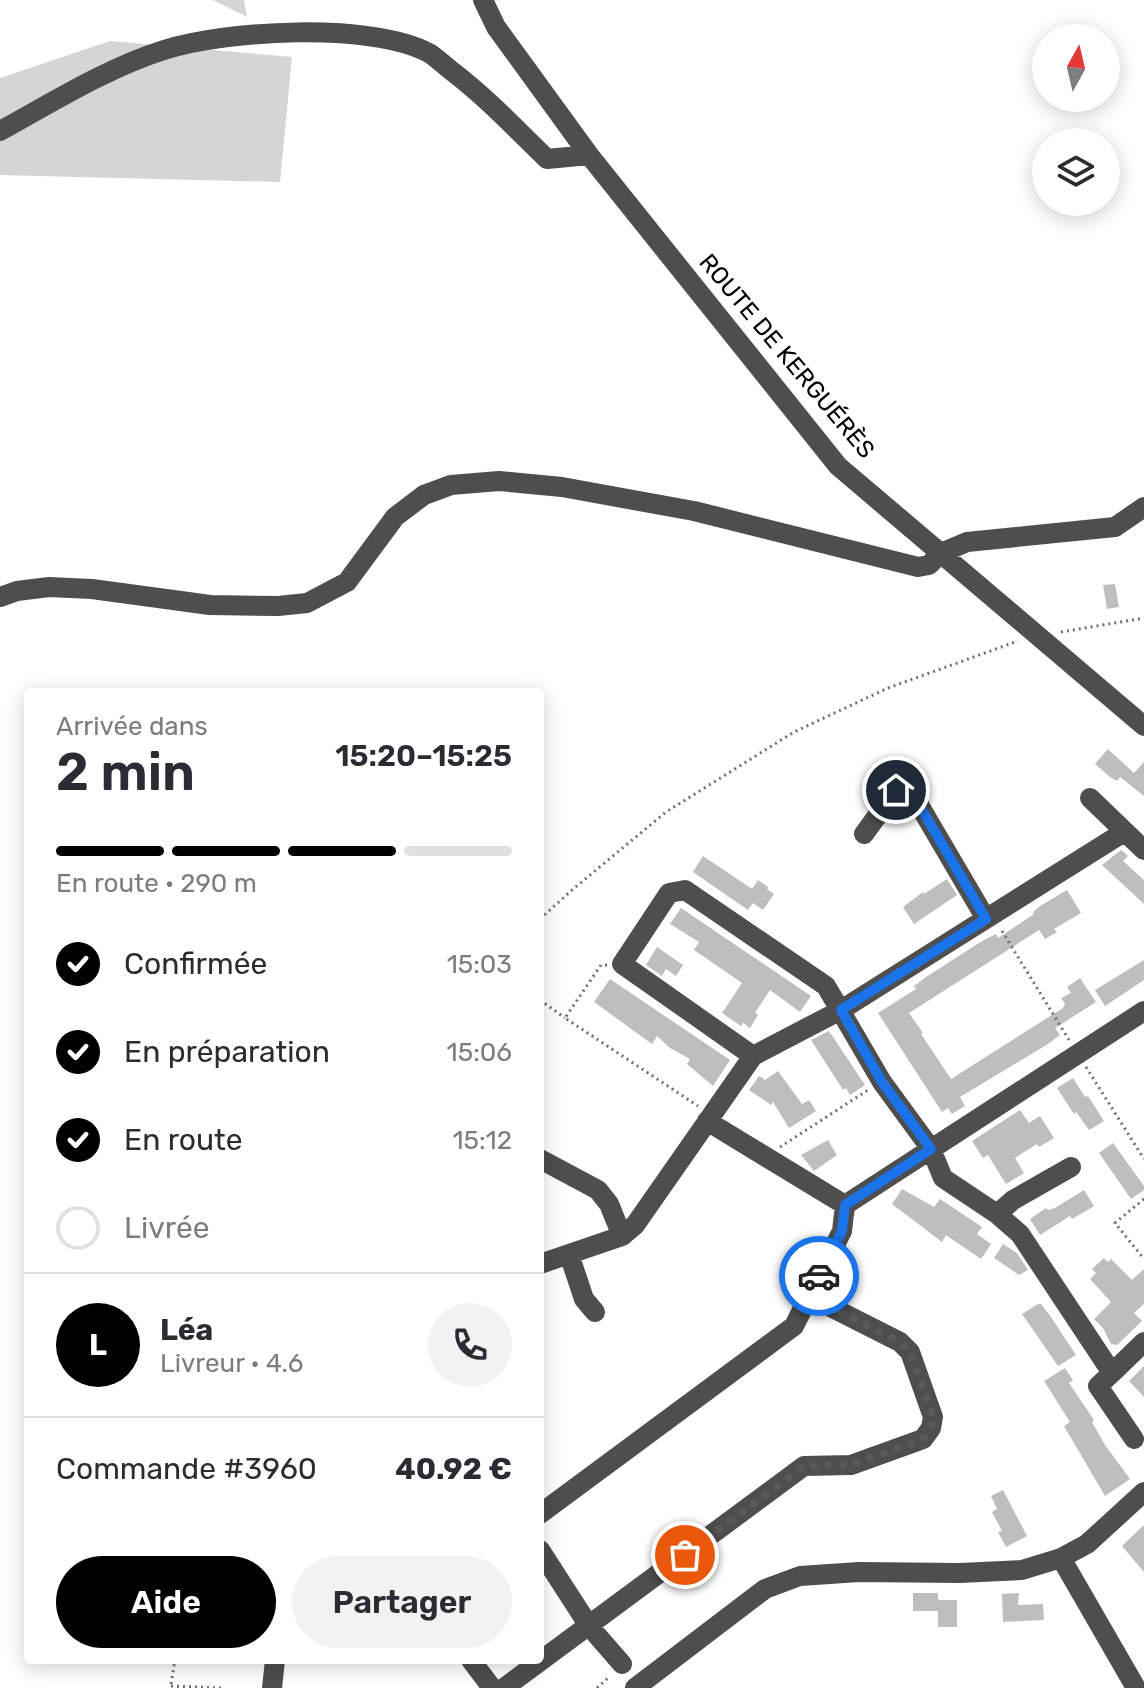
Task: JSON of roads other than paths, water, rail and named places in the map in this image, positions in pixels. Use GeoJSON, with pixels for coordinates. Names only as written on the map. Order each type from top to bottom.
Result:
{"type":"FeatureCollection","features":[{"type":"Feature","properties":{"kind":"street","name":"ROUTE DE KERGUÉRÈS"},"geometry":{"type":"LineString","coordinates":[[483,0],[496,27],[589,155],[838,466],[1144,726]]}},
{"type":"Feature","properties":{"kind":"street"},"geometry":{"type":"LineString","coordinates":[[0,131],[98,78],[164,50],[232,38],[327,32],[380,37],[429,53],[474,89],[547,159],[589,155]]}},
{"type":"Feature","properties":{"kind":"street"},"geometry":{"type":"LineString","coordinates":[[0,597],[17,591],[49,587],[92,589],[210,605],[278,606],[307,603],[347,582],[395,517],[424,495],[451,485],[499,481],[562,487],[694,511],[908,566],[929,565],[941,553],[967,542],[1115,527],[1144,507]]}},
{"type":"Feature","properties":{"kind":"street"},"geometry":{"type":"LineString","coordinates":[[864,834],[896,790],[915,798],[986,919]]}},
{"type":"Feature","properties":{"kind":"street"},"geometry":{"type":"LineString","coordinates":[[1090,798],[1144,850]]}},
{"type":"Feature","properties":{"kind":"street"},"geometry":{"type":"LineString","coordinates":[[544,1263],[622,1236],[635,1225],[753,1056],[841,1010],[1124,832]]}},
{"type":"Feature","properties":{"kind":"street"},"geometry":{"type":"LineString","coordinates":[[753,1056],[622,964],[669,893],[685,890],[826,986],[882,1082],[931,1149],[943,1178],[997,1214],[1020,1234],[1112,1373]]}},
{"type":"Feature","properties":{"kind":"street"},"geometry":{"type":"LineString","coordinates":[[845,1205],[1144,1011]]}},
{"type":"Feature","properties":{"kind":"street"},"geometry":{"type":"LineString","coordinates":[[709,1118],[845,1205]]}},
{"type":"Feature","properties":{"kind":"street"},"geometry":{"type":"LineString","coordinates":[[544,1161],[598,1190],[609,1204],[622,1236]]}},
{"type":"Feature","properties":{"kind":"street"},"geometry":{"type":"LineString","coordinates":[[997,1214],[1013,1200],[1071,1167]]}},
{"type":"Feature","properties":{"kind":"street"},"geometry":{"type":"LineString","coordinates":[[544,1511],[794,1326],[842,1231],[845,1205]]}},
{"type":"Feature","properties":{"kind":"street"},"geometry":{"type":"LineString","coordinates":[[569,1254],[584,1299],[595,1312]]}},
{"type":"Feature","properties":{"kind":"street"},"geometry":{"type":"LineString","coordinates":[[544,1659],[804,1466],[851,1465],[923,1439],[931,1428],[933,1417],[910,1352],[900,1342],[809,1296]]}},
{"type":"Feature","properties":{"kind":"street"},"geometry":{"type":"LineString","coordinates":[[1134,1439],[1098,1386],[1144,1342]]}},
{"type":"Feature","properties":{"kind":"street"},"geometry":{"type":"LineString","coordinates":[[635,1688],[765,1589],[800,1576],[859,1572],[1022,1570],[1061,1558],[1087,1544],[1144,1492]]}},
{"type":"Feature","properties":{"kind":"street"},"geometry":{"type":"LineString","coordinates":[[544,1556],[589,1626],[622,1664]]}},
{"type":"Feature","properties":{"kind":"street"},"geometry":{"type":"LineString","coordinates":[[1061,1558],[1136,1688]]}},
{"type":"Feature","properties":{"kind":"street"},"geometry":{"type":"LineString","coordinates":[[272,1688],[275,1664]]}},
{"type":"Feature","properties":{"kind":"street"},"geometry":{"type":"LineString","coordinates":[[474,1664],[492,1688]]}},
{"type":"Feature","properties":{"kind":"street"},"geometry":{"type":"LineString","coordinates":[[504,1688],[537,1664]]}}]}
